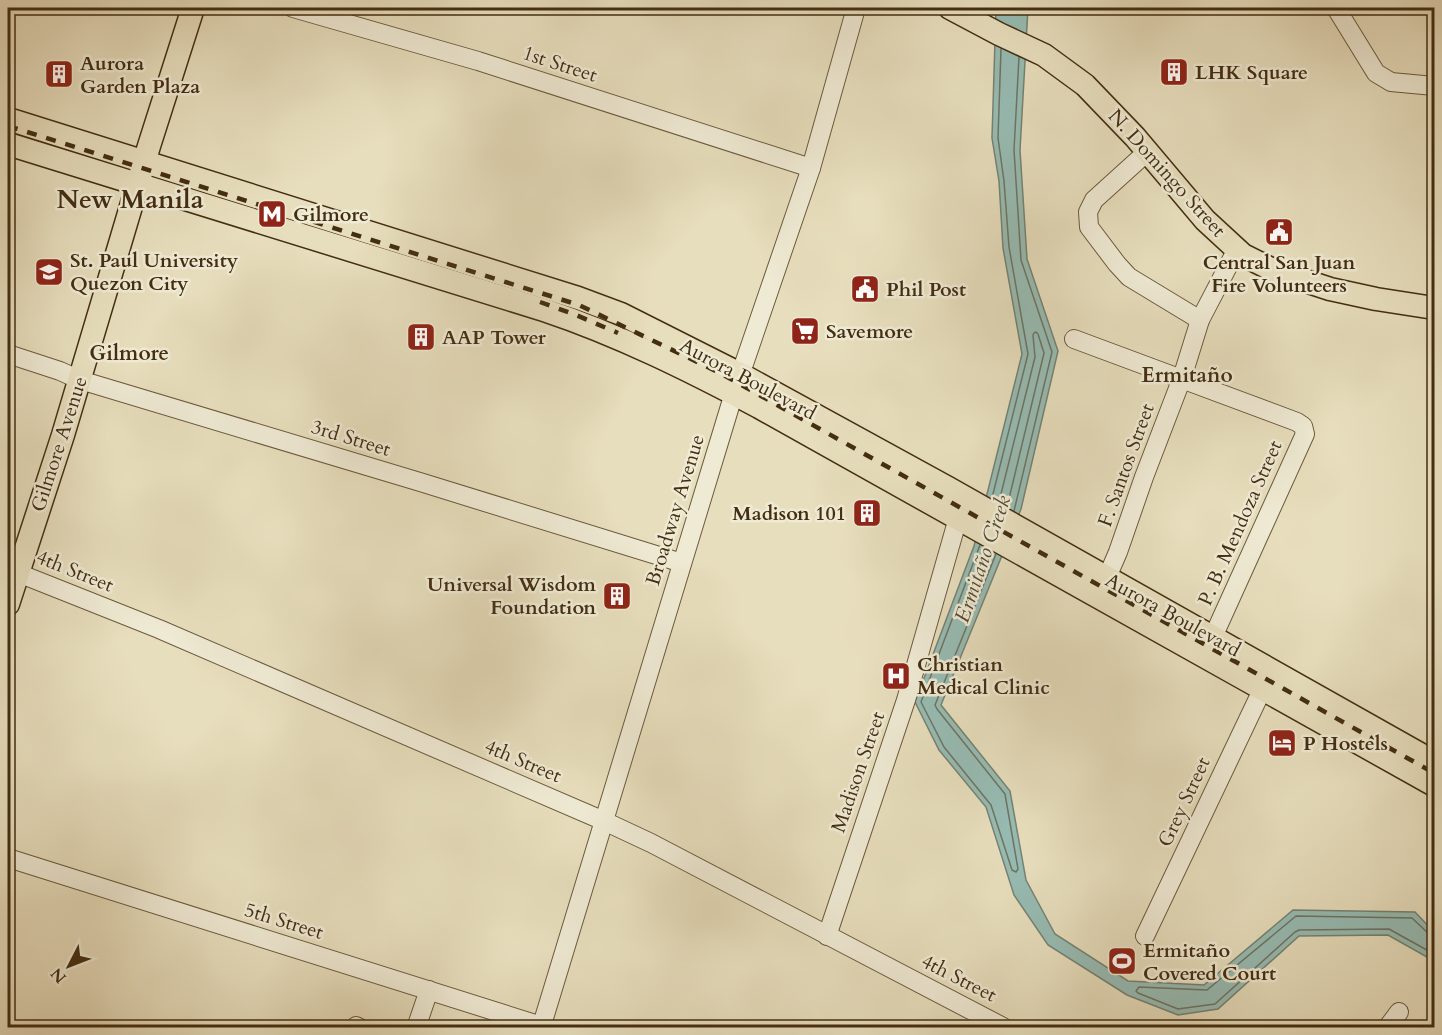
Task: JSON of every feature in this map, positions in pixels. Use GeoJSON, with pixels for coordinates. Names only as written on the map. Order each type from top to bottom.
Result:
{"type":"FeatureCollection","features":[{"type":"Feature","properties":{"kind":"main road","name":"Gilmore Avenue"},"geometry":{"type":"LineString","coordinates":[[8,604],[12,571],[63,435],[152,135],[193,8]]}},
{"type":"Feature","properties":{"kind":"main road","name":"N. Domingo Street"},"geometry":{"type":"LineString","coordinates":[[950,8],[1044,55],[1085,85],[1099,97],[1205,220],[1243,255],[1275,271],[1330,289],[1434,308]]}},
{"type":"Feature","properties":{"kind":"main road","name":"Aurora Boulevard"},"geometry":{"type":"LineString","coordinates":[[8,119],[601,306],[645,326],[737,383],[970,517],[1012,537],[1102,588],[1263,688],[1434,762]]}},
{"type":"Feature","properties":{"kind":"main road","name":"Aurora Boulevard"},"geometry":{"type":"LineString","coordinates":[[8,144],[575,321],[682,367],[737,383]]}},
{"type":"Feature","properties":{"kind":"main road","name":"Aurora Boulevard"},"geometry":{"type":"LineString","coordinates":[[1102,588],[1213,637],[1434,785]]}},
{"type":"Feature","properties":{"kind":"street","name":"1st Street"},"geometry":{"type":"LineString","coordinates":[[294,8],[478,61],[812,168]]}},
{"type":"Feature","properties":{"kind":"street","name":"Broadway Avenue"},"geometry":{"type":"LineString","coordinates":[[543,1027],[737,383],[812,168],[856,8]]}},
{"type":"Feature","properties":{"kind":"street"},"geometry":{"type":"LineString","coordinates":[[1336,8],[1376,73],[1391,82],[1434,86]]}},
{"type":"Feature","properties":{"kind":"street"},"geometry":{"type":"LineString","coordinates":[[1147,152],[1094,200],[1088,212],[1089,227],[1129,278],[1200,320]]}},
{"type":"Feature","properties":{"kind":"street","name":"F. Santos Street"},"geometry":{"type":"LineString","coordinates":[[1102,588],[1118,552],[1182,378],[1200,320],[1237,249]]}},
{"type":"Feature","properties":{"kind":"street"},"geometry":{"type":"LineString","coordinates":[[1074,339],[1182,378]]}},
{"type":"Feature","properties":{"kind":"street","name":"3rd Street"},"geometry":{"type":"LineString","coordinates":[[8,354],[80,380],[682,563]]}},
{"type":"Feature","properties":{"kind":"street","name":"P. B. Mendoza Street"},"geometry":{"type":"LineString","coordinates":[[1182,378],[1297,422],[1303,426],[1305,434],[1213,637]]}},
{"type":"Feature","properties":{"kind":"street","name":"Madison Street"},"geometry":{"type":"LineString","coordinates":[[827,936],[970,517]]}},
{"type":"Feature","properties":{"kind":"street","name":"4th Street"},"geometry":{"type":"LineString","coordinates":[[12,571],[159,629],[604,821],[651,843],[1005,1028]]}},
{"type":"Feature","properties":{"kind":"street","name":"Grey Street"},"geometry":{"type":"LineString","coordinates":[[1145,936],[1263,688]]}},
{"type":"Feature","properties":{"kind":"street","name":"5th Street"},"geometry":{"type":"LineString","coordinates":[[8,858],[543,1027]]}},
{"type":"Feature","properties":{"kind":"street"},"geometry":{"type":"LineString","coordinates":[[416,1028],[429,990]]}},
{"type":"Feature","properties":{"kind":"street"},"geometry":{"type":"LineString","coordinates":[[1387,1028],[1399,1012]]}},
{"type":"Feature","properties":{"kind":"water","name":"Ermitaño Creek"},"geometry":{"type":"Polygon","coordinates":[[[996,8],[1028,8],[1020,150],[1027,259],[1058,351],[1021,509],[941,705],[1010,791],[1026,880],[1055,934],[1128,981],[1204,985],[1293,910],[1415,912],[1434,932],[1434,961],[1388,935],[1299,936],[1218,1009],[1178,1015],[1127,995],[1048,945],[1014,895],[986,807],[939,750],[915,702],[974,546],[1022,354],[1003,248],[999,181],[992,138],[996,8]]]}},
{"type":"Feature","properties":{"kind":"railway"},"geometry":{"type":"LineString","coordinates":[[8,126],[579,305],[720,373],[1434,773]]}},
{"type":"Feature","properties":{"kind":"railway"},"geometry":{"type":"LineString","coordinates":[[540,302],[618,333]]}},
{"type":"Feature","properties":{"kind":"place","name":"LHK Square"},"geometry":{"type":"Point","coordinates":[1174,72]}},
{"type":"Feature","properties":{"kind":"place","name":"Aurora Garden Plaza"},"geometry":{"type":"Point","coordinates":[59,74]}},
{"type":"Feature","properties":{"kind":"place","name":"Gilmore"},"geometry":{"type":"Point","coordinates":[272,214]}},
{"type":"Feature","properties":{"kind":"place","name":"Central San Juan Fire Volunteers"},"geometry":{"type":"Point","coordinates":[1279,232]}},
{"type":"Feature","properties":{"kind":"place","name":"St. Paul University Quezon City"},"geometry":{"type":"Point","coordinates":[49,272]}},
{"type":"Feature","properties":{"kind":"place","name":"Phil Post"},"geometry":{"type":"Point","coordinates":[865,289]}},
{"type":"Feature","properties":{"kind":"place","name":"Savemore"},"geometry":{"type":"Point","coordinates":[805,331]}},
{"type":"Feature","properties":{"kind":"place","name":"AAP Tower"},"geometry":{"type":"Point","coordinates":[421,337]}},
{"type":"Feature","properties":{"kind":"place","name":"Madison 101"},"geometry":{"type":"Point","coordinates":[867,513]}},
{"type":"Feature","properties":{"kind":"place","name":"Universal Wisdom Foundation"},"geometry":{"type":"Point","coordinates":[617,596]}},
{"type":"Feature","properties":{"kind":"place","name":"Christian Medical Clinic"},"geometry":{"type":"Point","coordinates":[896,676]}},
{"type":"Feature","properties":{"kind":"place","name":"P Hostels"},"geometry":{"type":"Point","coordinates":[1282,743]}},
{"type":"Feature","properties":{"kind":"place","name":"Ermitaño Covered Court"},"geometry":{"type":"Point","coordinates":[1122,961]}},
{"type":"Feature","properties":{"kind":"district","name":"New Manila"},"geometry":{"type":"Point","coordinates":[130,199]}},
{"type":"Feature","properties":{"kind":"district","name":"Gilmore"},"geometry":{"type":"Point","coordinates":[129,353]}},
{"type":"Feature","properties":{"kind":"district","name":"Ermitaño"},"geometry":{"type":"Point","coordinates":[1187,375]}}]}
